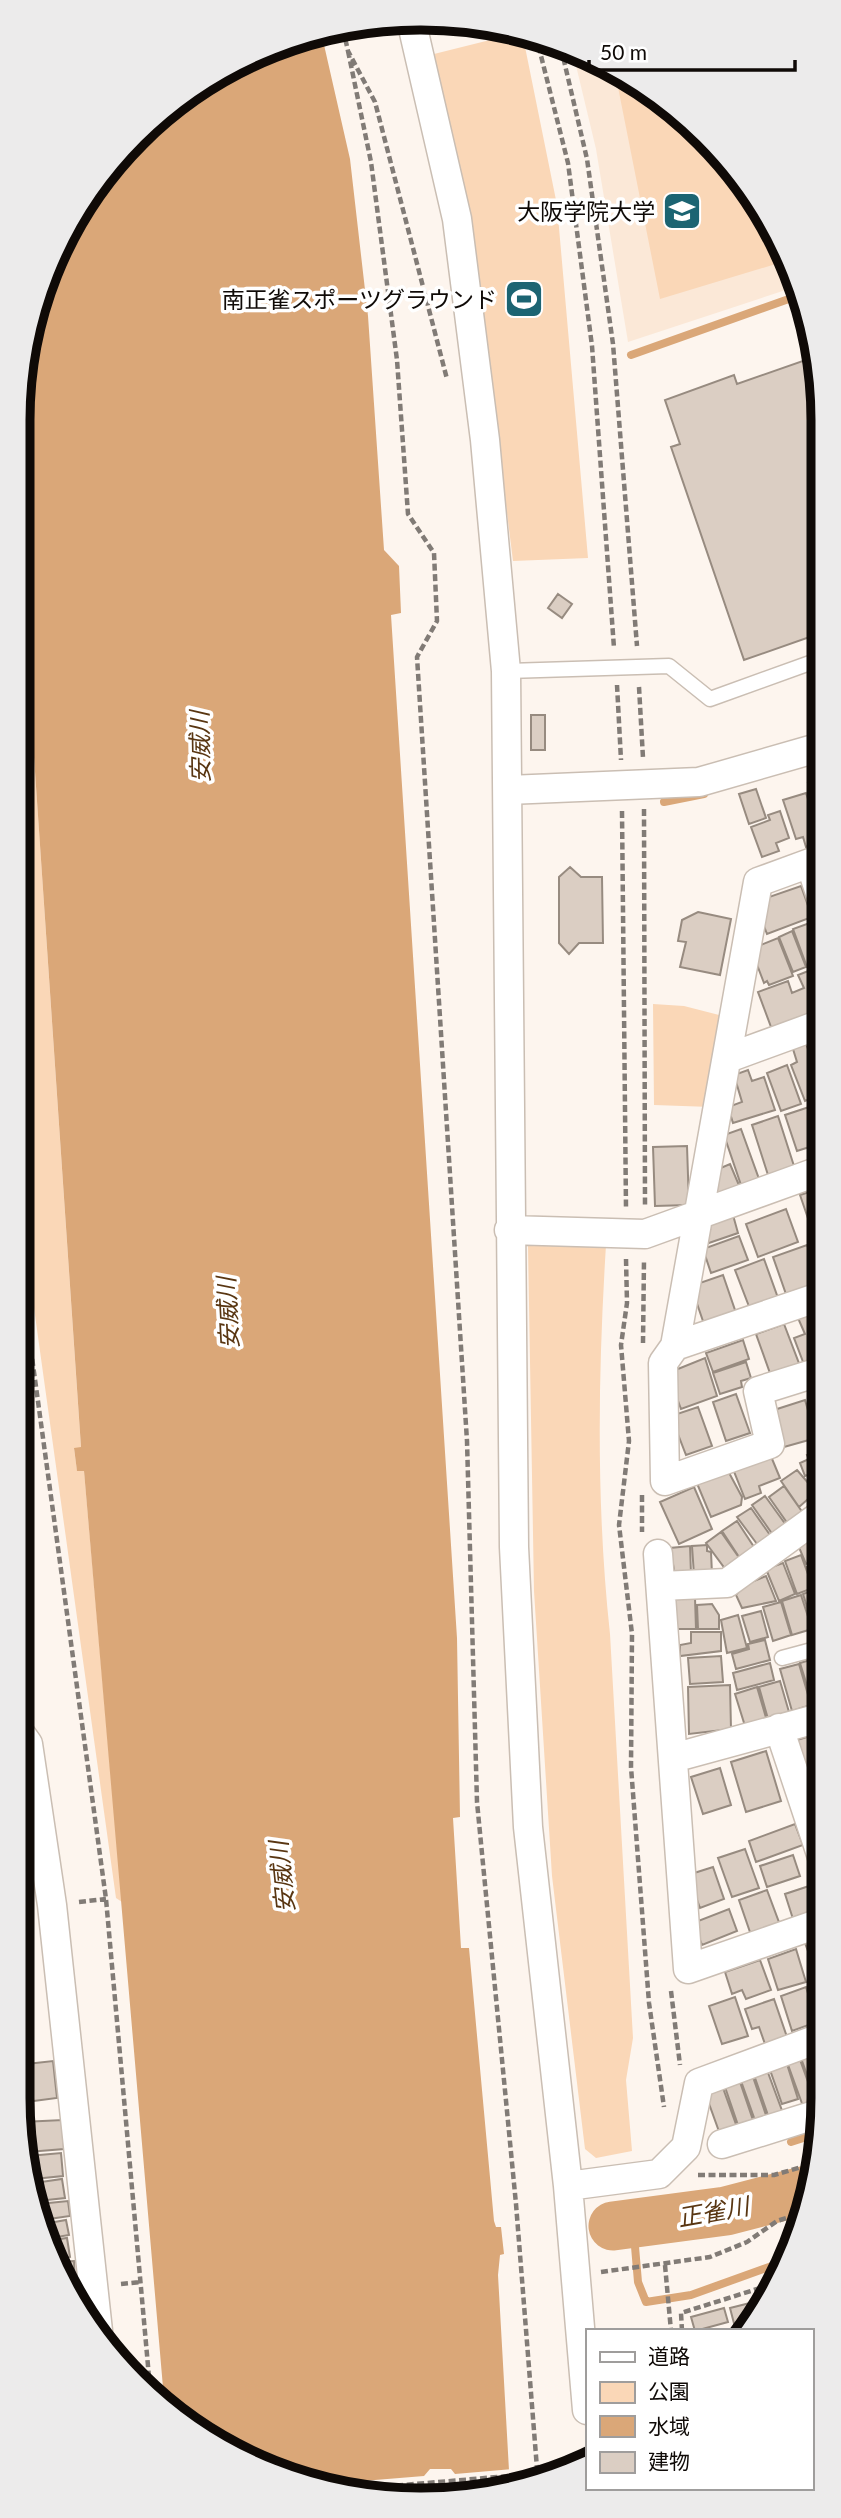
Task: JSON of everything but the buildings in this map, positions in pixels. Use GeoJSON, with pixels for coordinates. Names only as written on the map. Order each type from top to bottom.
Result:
{"type":"FeatureCollection","features":[{"type":"Feature","properties":{"kind":"street"},"geometry":{"type":"LineString","coordinates":[[413,30],[457,219],[485,440],[506,671],[509,1230],[514,1547],[528,1827],[568,2186],[586,2398]]}},
{"type":"Feature","properties":{"kind":"street"},"geometry":{"type":"LineString","coordinates":[[508,790],[699,782],[811,750]]}},
{"type":"Feature","properties":{"kind":"street"},"geometry":{"type":"LineString","coordinates":[[811,863],[758,882],[675,1346],[663,1363],[665,1481],[770,1444],[758,1391],[811,1374]]}},
{"type":"Feature","properties":{"kind":"street"},"geometry":{"type":"LineString","coordinates":[[728,1058],[811,1028]]}},
{"type":"Feature","properties":{"kind":"street"},"geometry":{"type":"LineString","coordinates":[[509,1230],[635,1234],[696,1217],[811,1174]]}},
{"type":"Feature","properties":{"kind":"street"},"geometry":{"type":"LineString","coordinates":[[675,1346],[811,1300]]}},
{"type":"Feature","properties":{"kind":"street"},"geometry":{"type":"LineString","coordinates":[[660,1586],[723,1595],[727,1583],[811,1522]]}},
{"type":"Feature","properties":{"kind":"street"},"geometry":{"type":"LineString","coordinates":[[650,1546],[660,1586],[688,1969],[811,1927]]}},
{"type":"Feature","properties":{"kind":"street"},"geometry":{"type":"LineString","coordinates":[[673,1758],[811,1720]]}},
{"type":"Feature","properties":{"kind":"street"},"geometry":{"type":"LineString","coordinates":[[779,1728],[811,1824]]}},
{"type":"Feature","properties":{"kind":"street"},"geometry":{"type":"LineString","coordinates":[[30,1778],[52,1905],[96,2315]]}},
{"type":"Feature","properties":{"kind":"street"},"geometry":{"type":"LineString","coordinates":[[568,2186],[659,2174],[686,2147],[699,2083],[811,2042]]}},
{"type":"Feature","properties":{"kind":"street"},"geometry":{"type":"LineString","coordinates":[[722,2144],[810,2116]]}},
{"type":"Feature","properties":{"kind":"lane"},"geometry":{"type":"LineString","coordinates":[[506,671],[670,666],[710,699],[811,663]]}},
{"type":"Feature","properties":{"kind":"lane"},"geometry":{"type":"LineString","coordinates":[[782,1658],[811,1650]]}},
{"type":"Feature","properties":{"kind":"path"},"geometry":{"type":"LineString","coordinates":[[345,37],[371,162],[397,360],[408,514],[434,553],[437,621],[417,657],[467,1441],[477,1802],[516,2204],[537,2471]]}},
{"type":"Feature","properties":{"kind":"path"},"geometry":{"type":"LineString","coordinates":[[539,48],[568,163],[592,346],[615,666],[633,786],[635,1234],[621,1345],[628,1441],[619,1525],[632,1634],[631,1767],[649,2003],[665,2113]]}},
{"type":"Feature","properties":{"kind":"path"},"geometry":{"type":"LineString","coordinates":[[348,51],[375,102],[451,393]]}},
{"type":"Feature","properties":{"kind":"path"},"geometry":{"type":"LineString","coordinates":[[563,56],[587,159],[613,344],[638,667],[633,786],[635,1234],[643,1345]]}},
{"type":"Feature","properties":{"kind":"path"},"geometry":{"type":"LineString","coordinates":[[30,1343],[106,1899],[149,2379]]}},
{"type":"Feature","properties":{"kind":"path"},"geometry":{"type":"LineString","coordinates":[[642,1483],[650,1546]]}},
{"type":"Feature","properties":{"kind":"path"},"geometry":{"type":"LineString","coordinates":[[670,1986],[680,2067]]}},
{"type":"Feature","properties":{"kind":"path"},"geometry":{"type":"LineString","coordinates":[[659,2174],[774,2175],[805,2166]]}},
{"type":"Feature","properties":{"kind":"path"},"geometry":{"type":"LineString","coordinates":[[593,2273],[665,2265],[730,2250],[777,2221],[793,2216]]}},
{"type":"Feature","properties":{"kind":"path"},"geometry":{"type":"LineString","coordinates":[[665,2265],[671,2329]]}},
{"type":"Feature","properties":{"kind":"path"},"geometry":{"type":"LineString","coordinates":[[682,2329],[681,2313],[762,2287]]}},
{"type":"Feature","properties":{"kind":"path"},"geometry":{"type":"LineString","coordinates":[[387,2486],[523,2475]]}},
{"type":"Feature","properties":{"kind":"shaded area","name":"大阪学院大学"},"geometry":{"type":"Polygon","coordinates":[[[575,61],[638,96],[697,144],[731,183],[759,225],[789,289],[628,342],[596,149],[575,61]]]}},
{"type":"Feature","properties":{"kind":"green space","name":"南正雀スポーツグラウンド"},"geometry":{"type":"Polygon","coordinates":[[[500,38],[524,44],[557,205],[588,558],[513,561],[470,217],[434,54],[500,38]]]}},
{"type":"Feature","properties":{"kind":"green space"},"geometry":{"type":"Polygon","coordinates":[[[617,83],[658,110],[697,144],[714,163],[745,203],[778,263],[660,299],[617,83]]]}},
{"type":"Feature","properties":{"kind":"green space"},"geometry":{"type":"Polygon","coordinates":[[[30,698],[81,1448],[74,1449],[77,1470],[84,1471],[122,1902],[116,1898],[30,1279],[30,698]]]}},
{"type":"Feature","properties":{"kind":"green space"},"geometry":{"type":"Polygon","coordinates":[[[653,1004],[684,1006],[723,1016],[711,1107],[654,1105],[653,1004]]]}},
{"type":"Feature","properties":{"kind":"green space"},"geometry":{"type":"Polygon","coordinates":[[[606,1245],[601,1342],[600,1488],[633,2038],[626,2080],[632,2151],[596,2158],[585,2149],[552,1876],[534,1591],[528,1246],[606,1245]]]}},
{"type":"Feature","properties":{"kind":"water","name":"安威川"},"geometry":{"type":"Polygon","coordinates":[[[323,42],[350,159],[368,316],[384,550],[399,566],[401,613],[391,615],[457,1638],[460,1817],[453,1818],[461,1948],[469,1948],[494,2221],[496,2227],[501,2227],[504,2254],[500,2255],[498,2275],[509,2478],[472,2485],[420,2488],[369,2485],[319,2475],[271,2459],[225,2436],[163,2391],[84,1471],[77,1471],[74,1448],[81,1447],[30,698],[30,420],[37,344],[59,271],[82,225],[110,183],[144,144],[183,110],[225,82],[271,59],[323,42]]]}},
{"type":"Feature","properties":{"kind":"pier"},"geometry":{"type":"Polygon","coordinates":[[[430,2469],[451,2469],[455,2474],[513,2469],[513,2477],[472,2485],[420,2488],[350,2482],[424,2476],[430,2469]]]}},
{"type":"Feature","properties":{"kind":"waterway"},"geometry":{"type":"LineString","coordinates":[[631,355],[792,298]]}},
{"type":"Feature","properties":{"kind":"waterway"},"geometry":{"type":"LineString","coordinates":[[664,802],[704,794]]}},
{"type":"Feature","properties":{"kind":"waterway"},"geometry":{"type":"LineString","coordinates":[[791,2142],[809,2136]]}},
{"type":"Feature","properties":{"kind":"waterway","name":"正雀川"},"geometry":{"type":"LineString","coordinates":[[613,2226],[726,2211],[800,2192]]}},
{"type":"Feature","properties":{"kind":"waterway"},"geometry":{"type":"LineString","coordinates":[[633,2223],[638,2282],[646,2302],[691,2295],[773,2266]]}},
{"type":"Feature","properties":{"kind":"place","name":"大阪学院大学"},"geometry":{"type":"Point","coordinates":[682,211]}},
{"type":"Feature","properties":{"kind":"place","name":"南正雀スポーツグラウンド"},"geometry":{"type":"Point","coordinates":[524,299]}}]}
